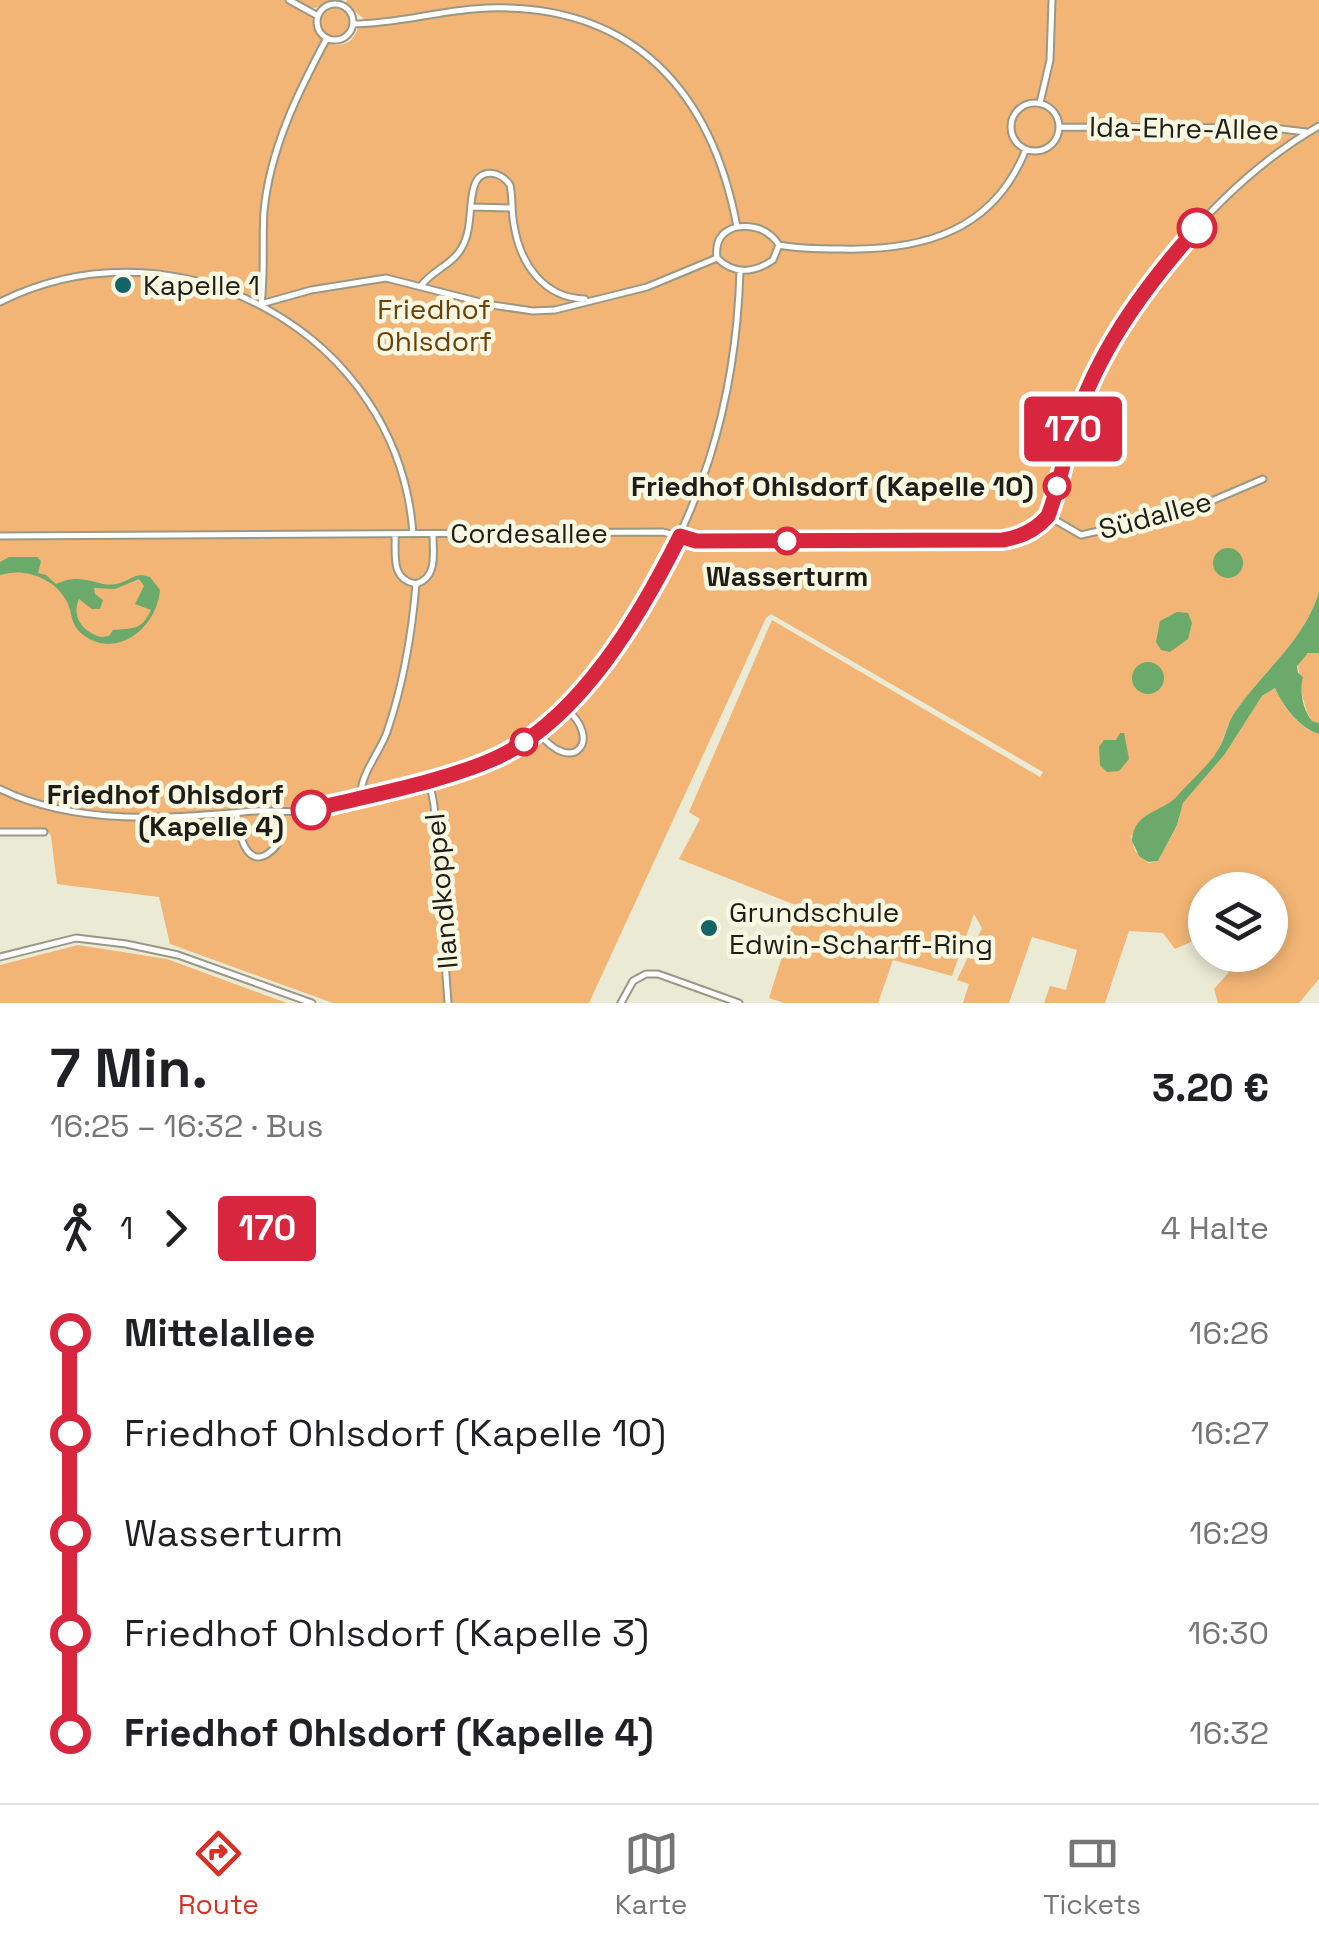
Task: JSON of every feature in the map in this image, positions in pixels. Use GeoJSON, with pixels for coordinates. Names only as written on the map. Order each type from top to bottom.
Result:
{"type":"FeatureCollection","features":[{"type":"Feature","properties":{"kind":"street"},"geometry":{"type":"LineString","coordinates":[[289,0],[318,16]]}},
{"type":"Feature","properties":{"kind":"street"},"geometry":{"type":"LineString","coordinates":[[1040,103],[1050,60],[1052,0]]}},
{"type":"Feature","properties":{"kind":"street"},"geometry":{"type":"LineString","coordinates":[[330,5],[341,5],[352,14],[353,24],[343,38],[326,38],[318,28],[318,16],[330,5]]}},
{"type":"Feature","properties":{"kind":"street"},"geometry":{"type":"LineString","coordinates":[[353,24],[493,8],[554,14],[610,32],[656,62],[690,99],[706,125],[723,168],[737,226]]}},
{"type":"Feature","properties":{"kind":"street"},"geometry":{"type":"LineString","coordinates":[[261,304],[264,211],[271,168],[291,111],[326,38]]}},
{"type":"Feature","properties":{"kind":"street"},"geometry":{"type":"LineString","coordinates":[[1040,103],[1054,111],[1060,126],[1051,145],[1039,150],[1026,149],[1012,133],[1013,118],[1024,106],[1040,103]]}},
{"type":"Feature","properties":{"kind":"street","name":"Ida-Ehre-Allee"},"geometry":{"type":"LineString","coordinates":[[1060,126],[1273,128],[1308,133]]}},
{"type":"Feature","properties":{"kind":"street"},"geometry":{"type":"LineString","coordinates":[[1048,516],[1079,409],[1112,341],[1146,289],[1197,228],[1240,186],[1319,126]]}},
{"type":"Feature","properties":{"kind":"street"},"geometry":{"type":"LineString","coordinates":[[779,244],[777,255],[764,266],[740,271],[717,258],[716,246],[721,236],[737,226],[762,230],[779,244],[861,250],[938,238],[990,207],[1007,187],[1026,149]]}},
{"type":"Feature","properties":{"kind":"street"},"geometry":{"type":"LineString","coordinates":[[421,286],[459,253],[466,240],[475,184],[482,175],[492,172],[508,182],[518,244],[541,284],[556,292],[593,300]]}},
{"type":"Feature","properties":{"kind":"street"},"geometry":{"type":"LineString","coordinates":[[473,207],[512,208]]}},
{"type":"Feature","properties":{"kind":"street"},"geometry":{"type":"LineString","coordinates":[[261,304],[376,278],[492,305],[556,310],[672,278],[717,258]]}},
{"type":"Feature","properties":{"kind":"street"},"geometry":{"type":"LineString","coordinates":[[0,302],[65,278],[137,271],[210,283],[261,304],[325,352],[380,420],[408,498],[414,534]]}},
{"type":"Feature","properties":{"kind":"street"},"geometry":{"type":"LineString","coordinates":[[0,789],[42,806],[126,815],[311,810],[498,757],[538,733],[565,708],[609,655],[680,536],[708,467],[730,385],[738,331],[740,271]]}},
{"type":"Feature","properties":{"kind":"street","name":"Südallee"},"geometry":{"type":"LineString","coordinates":[[1048,516],[1081,535],[1188,511],[1263,478]]}},
{"type":"Feature","properties":{"kind":"street","name":"Cordesallee"},"geometry":{"type":"LineString","coordinates":[[0,536],[664,532],[696,541],[1003,540],[1027,533],[1048,516]]}},
{"type":"Feature","properties":{"kind":"street"},"geometry":{"type":"LineString","coordinates":[[395,534],[397,574],[416,584],[432,572],[433,534]]}},
{"type":"Feature","properties":{"kind":"street"},"geometry":{"type":"LineString","coordinates":[[361,797],[361,784],[386,733],[402,679],[416,584]]}},
{"type":"Feature","properties":{"kind":"street"},"geometry":{"type":"LineString","coordinates":[[538,733],[558,753],[566,755],[579,749],[584,742],[582,727],[578,718],[565,708]]}},
{"type":"Feature","properties":{"kind":"street","name":"Ilandkoppel"},"geometry":{"type":"LineString","coordinates":[[429,779],[448,1003]]}},
{"type":"Feature","properties":{"kind":"street"},"geometry":{"type":"LineString","coordinates":[[237,814],[240,843],[259,856],[277,845],[280,813]]}},
{"type":"Feature","properties":{"kind":"street"},"geometry":{"type":"LineString","coordinates":[[0,832],[44,832]]}},
{"type":"Feature","properties":{"kind":"street"},"geometry":{"type":"LineString","coordinates":[[0,957],[76,938],[95,940],[168,951],[312,1003]]}},
{"type":"Feature","properties":{"kind":"street"},"geometry":{"type":"LineString","coordinates":[[621,1003],[630,983],[652,974],[739,1003]]}},
{"type":"Feature","properties":{"kind":"green space","name":"Friedhof Ohlsdorf"},"geometry":{"type":"Polygon","coordinates":[[[0,0],[342,0],[311,9],[322,37],[342,45],[350,41],[363,18],[345,4],[347,0],[1319,0],[1319,592],[1293,641],[1232,716],[1219,748],[1202,772],[1131,836],[1135,851],[1148,863],[1158,861],[1177,825],[1183,803],[1225,754],[1262,696],[1275,688],[1293,716],[1319,734],[1319,979],[1299,1003],[1218,1003],[1214,989],[1229,972],[1288,972],[1288,872],[1188,872],[1188,943],[1175,949],[1163,933],[1129,931],[1105,1003],[1044,1003],[1050,986],[1066,990],[1077,950],[1032,937],[1009,1003],[963,1003],[969,984],[957,980],[982,928],[974,914],[952,976],[893,960],[878,1003],[784,1003],[769,998],[798,906],[679,859],[700,819],[689,812],[772,620],[1040,777],[1043,772],[771,614],[589,1003],[333,1003],[170,944],[159,897],[57,884],[51,836],[46,829],[0,828],[0,0]]]}},
{"type":"Feature","properties":{"kind":"green space"},"geometry":{"type":"Polygon","coordinates":[[[335,8],[345,12],[349,22],[345,32],[335,36],[325,32],[321,22],[325,12],[335,8]]]}},
{"type":"Feature","properties":{"kind":"green space"},"geometry":{"type":"Polygon","coordinates":[[[1309,653],[1319,653],[1319,723],[1309,716],[1300,683],[1298,661],[1309,653]]]}},
{"type":"Feature","properties":{"kind":"green space"},"geometry":{"type":"Polygon","coordinates":[[[78,945],[167,959],[287,1003],[0,1003],[0,965],[78,945]]]}},
{"type":"Feature","properties":{"kind":"shaded area"},"geometry":{"type":"Polygon","coordinates":[[[1228,548],[1242,557],[1243,563],[1234,577],[1228,578],[1214,569],[1213,563],[1222,549],[1228,548]]]}},
{"type":"Feature","properties":{"kind":"shaded area"},"geometry":{"type":"Polygon","coordinates":[[[9,557],[37,557],[41,561],[38,573],[56,584],[84,579],[112,584],[137,576],[150,577],[160,590],[157,604],[143,628],[133,636],[108,644],[95,641],[78,630],[61,592],[46,580],[19,572],[0,575],[0,562],[9,557]],[[139,579],[115,589],[94,588],[103,600],[100,609],[92,609],[79,599],[80,623],[101,637],[109,636],[113,630],[140,625],[151,610],[135,604],[144,586],[139,579]]]}},
{"type":"Feature","properties":{"kind":"shaded area"},"geometry":{"type":"Polygon","coordinates":[[[1319,592],[1319,653],[1308,653],[1297,666],[1303,677],[1304,706],[1312,721],[1319,723],[1319,734],[1292,715],[1275,688],[1262,696],[1225,754],[1183,803],[1177,825],[1158,861],[1148,862],[1139,856],[1132,841],[1138,824],[1172,801],[1211,760],[1235,712],[1293,641],[1319,592]]]}},
{"type":"Feature","properties":{"kind":"shaded area"},"geometry":{"type":"Polygon","coordinates":[[[1177,612],[1188,613],[1192,623],[1188,639],[1170,652],[1161,650],[1156,642],[1160,621],[1177,612]]]}},
{"type":"Feature","properties":{"kind":"shaded area"},"geometry":{"type":"Polygon","coordinates":[[[1148,662],[1159,667],[1164,678],[1159,689],[1148,694],[1137,689],[1132,678],[1137,667],[1148,662]]]}},
{"type":"Feature","properties":{"kind":"shaded area"},"geometry":{"type":"Polygon","coordinates":[[[1124,733],[1129,759],[1119,771],[1107,772],[1100,765],[1099,747],[1104,740],[1116,740],[1124,733]]]}},
{"type":"Feature","properties":{"kind":"bus line","name":"170"},"geometry":{"type":"LineString","coordinates":[[311,810],[498,757],[538,733],[565,708],[609,655],[680,536],[696,541],[1003,540],[1036,528],[1048,516],[1079,409],[1112,341],[1156,276],[1197,228]]}},
{"type":"Feature","properties":{"kind":"place","name":"Kapelle 1"},"geometry":{"type":"Point","coordinates":[123,285]}},
{"type":"Feature","properties":{"kind":"place","name":"Friedhof Ohlsdorf (Kapelle 10)"},"geometry":{"type":"Point","coordinates":[1057,486]}},
{"type":"Feature","properties":{"kind":"place","name":"Wasserturm"},"geometry":{"type":"Point","coordinates":[787,541]}},
{"type":"Feature","properties":{"kind":"place","name":"Friedhof Ohlsdorf (Kapelle 4)"},"geometry":{"type":"Point","coordinates":[311,810]}},
{"type":"Feature","properties":{"kind":"place","name":"Grundschule Edwin-Scharff-Ring"},"geometry":{"type":"Point","coordinates":[709,928]}}]}
